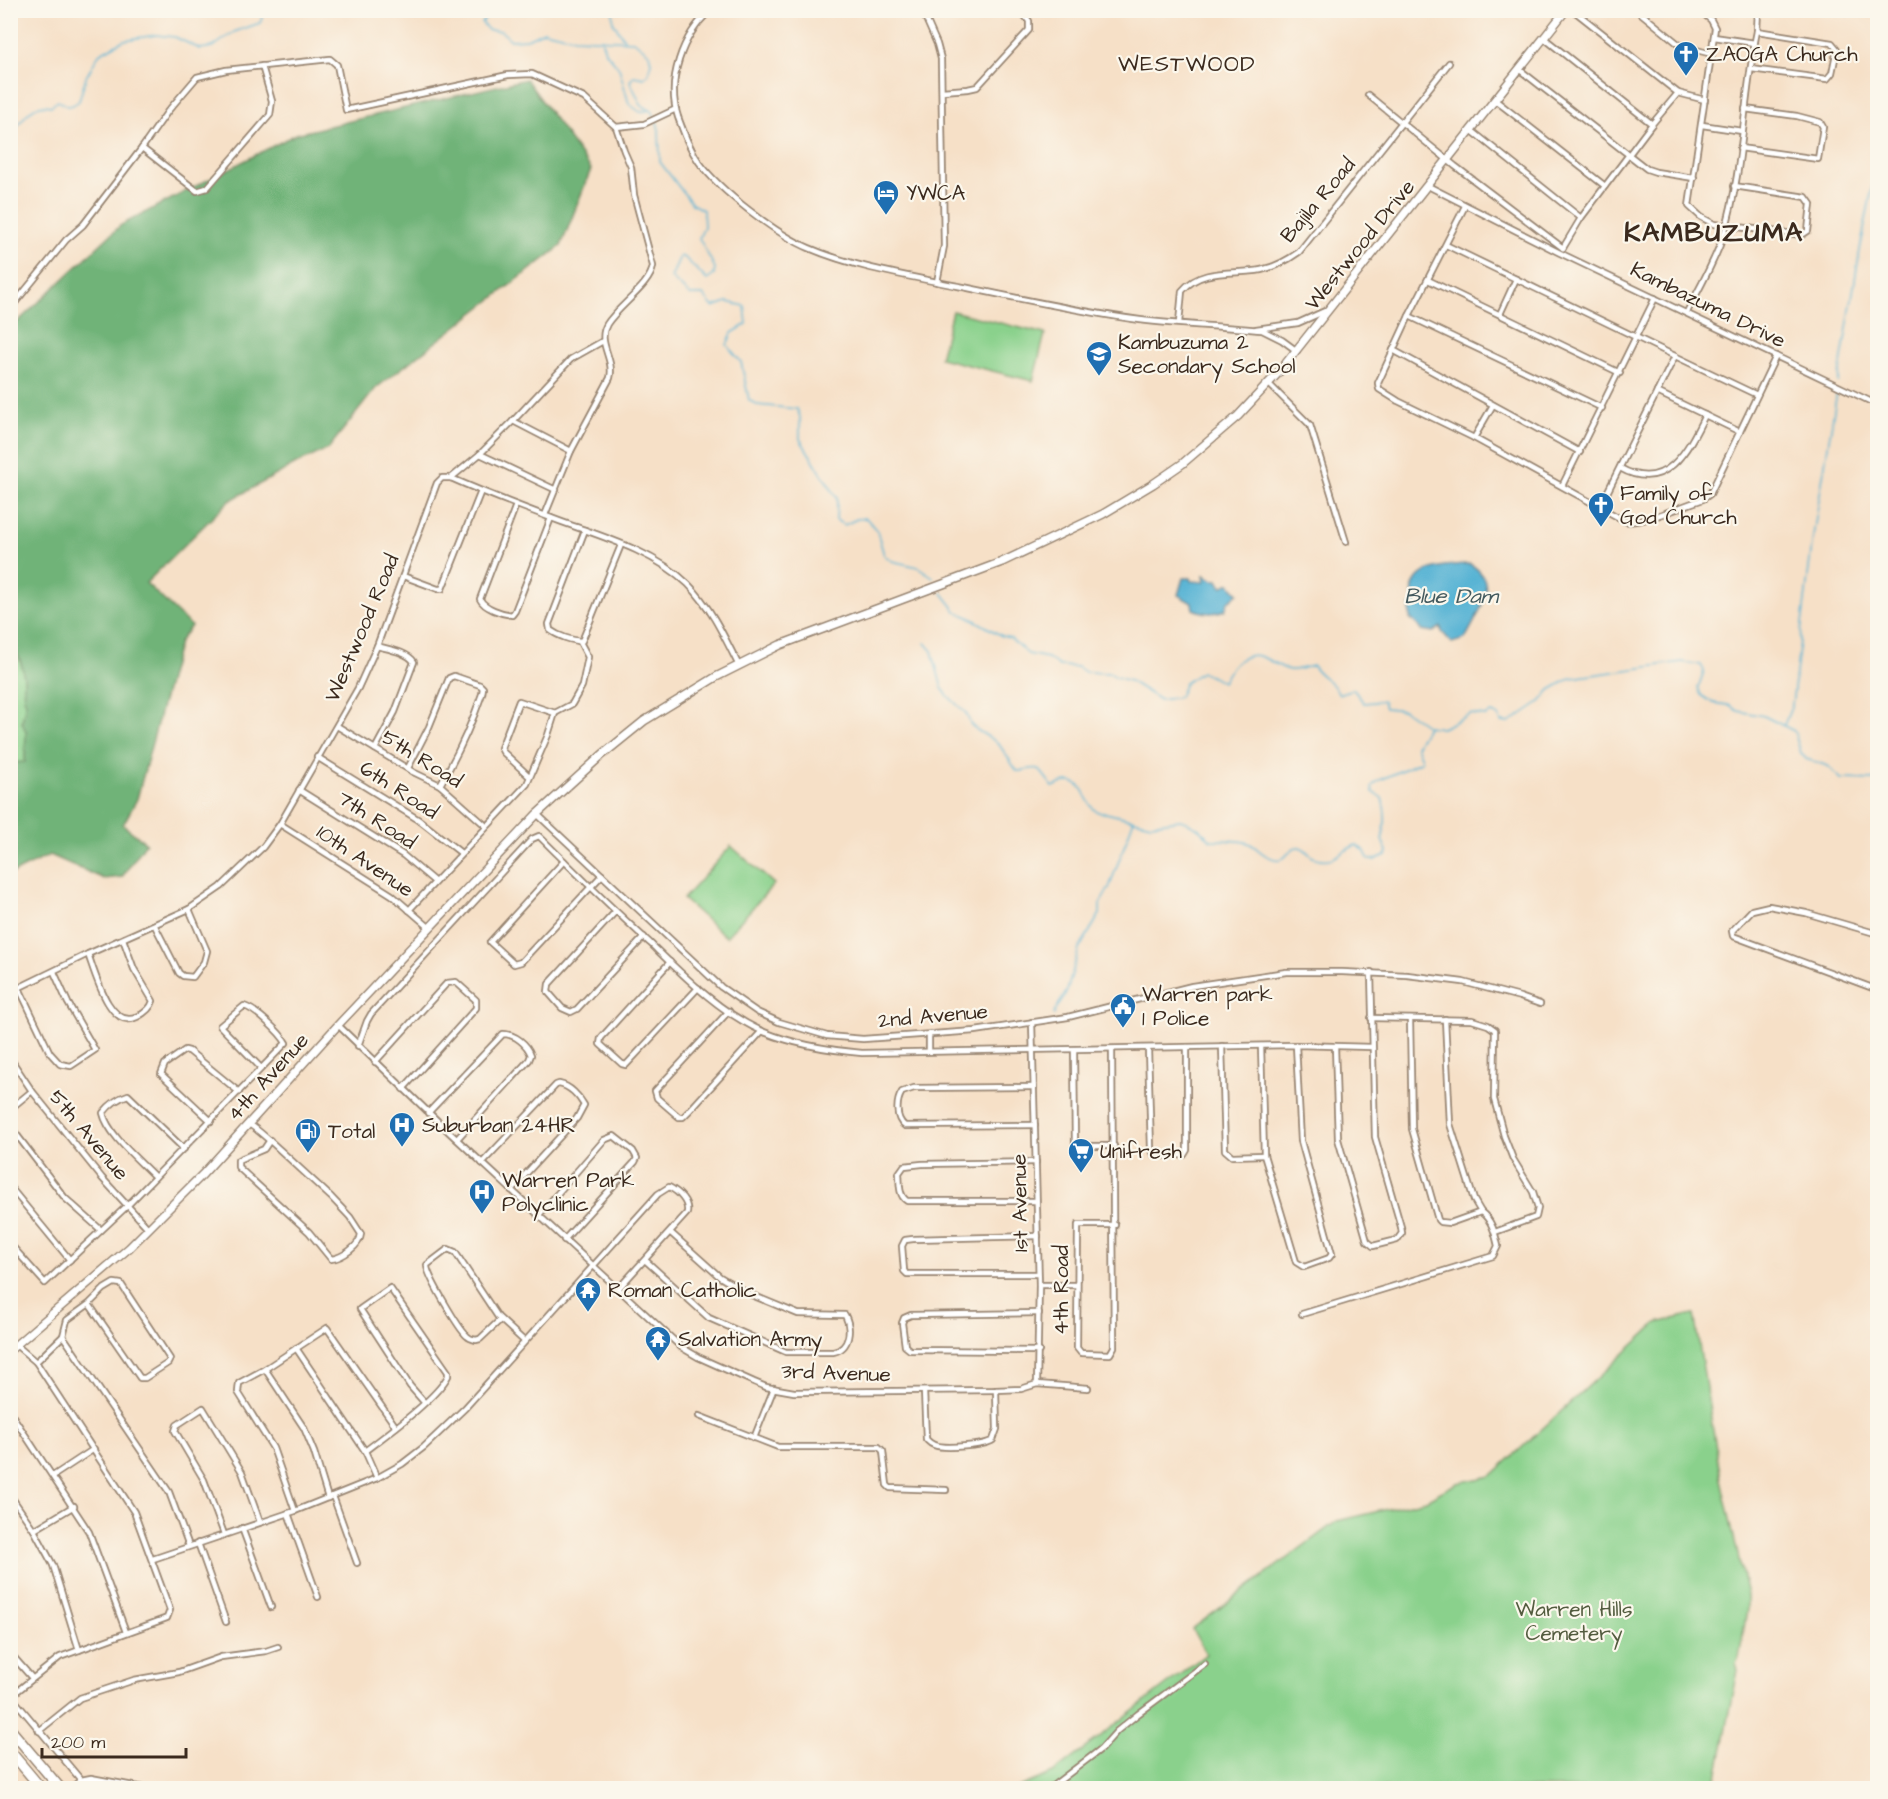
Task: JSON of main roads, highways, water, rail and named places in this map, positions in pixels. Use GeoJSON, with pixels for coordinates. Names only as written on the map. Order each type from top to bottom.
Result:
{"type":"FeatureCollection","features":[{"type":"Feature","properties":{"kind":"highway"},"geometry":{"type":"LineString","coordinates":[[10,1729],[60,1788]]}},
{"type":"Feature","properties":{"kind":"highway"},"geometry":{"type":"LineString","coordinates":[[10,1751],[41,1788]]}},
{"type":"Feature","properties":{"kind":"water","name":"Blue Dam"},"geometry":{"type":"Polygon","coordinates":[[[1470,564],[1479,571],[1486,589],[1480,609],[1465,639],[1452,643],[1442,632],[1441,627],[1433,632],[1422,630],[1410,618],[1410,607],[1414,602],[1415,581],[1429,570],[1450,565],[1470,564]]]}},
{"type":"Feature","properties":{"kind":"water"},"geometry":{"type":"Polygon","coordinates":[[[1204,575],[1218,580],[1222,587],[1229,583],[1238,593],[1228,602],[1225,610],[1209,613],[1197,611],[1193,609],[1192,603],[1178,595],[1183,578],[1205,582],[1204,575]]]}},
{"type":"Feature","properties":{"kind":"waterway"},"geometry":{"type":"LineString","coordinates":[[10,136],[32,110],[44,105],[51,106],[58,101],[68,106],[79,101],[86,77],[99,54],[124,40],[156,35],[175,37],[200,49],[213,47],[234,32],[260,23],[265,10]]}},
{"type":"Feature","properties":{"kind":"waterway"},"geometry":{"type":"LineString","coordinates":[[496,10],[497,14],[487,16],[482,23],[488,30],[501,31],[511,40],[527,39],[544,31],[575,38],[634,41],[649,53],[651,62],[648,75],[644,78],[634,76],[630,81],[641,105],[650,110],[656,118],[659,130],[660,162],[692,204],[703,210],[704,227],[699,238],[715,268],[714,275],[707,280],[685,258],[680,256],[671,278],[690,295],[703,295],[713,307],[727,302],[745,306],[747,324],[732,333],[727,345],[741,362],[749,400],[757,405],[797,409],[800,417],[800,439],[837,498],[836,520],[844,525],[866,518],[877,531],[884,555],[892,561],[918,567],[933,577]]}},
{"type":"Feature","properties":{"kind":"waterway"},"geometry":{"type":"LineString","coordinates":[[613,10],[613,22],[624,39]]}},
{"type":"Feature","properties":{"kind":"waterway"},"geometry":{"type":"LineString","coordinates":[[601,39],[605,51],[619,68],[629,104],[640,112],[650,110]]}},
{"type":"Feature","properties":{"kind":"waterway"},"geometry":{"type":"LineString","coordinates":[[1838,382],[1878,158]]}},
{"type":"Feature","properties":{"kind":"waterway"},"geometry":{"type":"LineString","coordinates":[[1784,725],[1792,705],[1813,536],[1837,392]]}},
{"type":"Feature","properties":{"kind":"waterway"},"geometry":{"type":"LineString","coordinates":[[942,593],[957,612],[1010,638],[1028,654],[1048,658],[1059,666],[1078,667],[1085,672],[1110,673],[1130,681],[1160,700],[1179,697],[1185,683],[1201,672],[1223,682],[1237,662],[1253,655],[1263,657],[1289,670],[1313,666],[1339,694],[1353,689],[1364,703],[1383,701],[1385,708],[1404,710],[1427,726],[1442,728],[1470,714],[1485,716],[1492,713],[1499,716],[1501,722],[1509,723],[1540,702],[1550,690],[1571,678],[1682,662],[1701,665],[1704,671],[1698,688],[1701,695],[1713,703],[1764,716],[1794,731],[1801,753],[1806,759],[1828,766],[1841,779],[1878,780]]}},
{"type":"Feature","properties":{"kind":"waterway"},"geometry":{"type":"LineString","coordinates":[[925,643],[932,651],[942,688],[966,713],[971,725],[998,743],[1017,771],[1039,769],[1053,787],[1065,782],[1074,783],[1080,786],[1093,809],[1099,812],[1151,824],[1180,820],[1198,828],[1211,840],[1245,842],[1266,856],[1275,859],[1285,857],[1292,849],[1298,847],[1320,859],[1332,858],[1356,845],[1364,850],[1369,860],[1386,855],[1387,851],[1382,840],[1385,824],[1382,798],[1373,792],[1372,786],[1422,761],[1416,746],[1427,727]]}},
{"type":"Feature","properties":{"kind":"waterway"},"geometry":{"type":"LineString","coordinates":[[1054,1015],[1067,991],[1079,949],[1100,914],[1100,904],[1109,888],[1134,819]]}},
{"type":"Feature","properties":{"kind":"place","name":"ZAOGA Church"},"geometry":{"type":"Point","coordinates":[1686,77]}},
{"type":"Feature","properties":{"kind":"place","name":"YWCA"},"geometry":{"type":"Point","coordinates":[886,216]}},
{"type":"Feature","properties":{"kind":"place","name":"Kambuzuma 2 Secondary School"},"geometry":{"type":"Point","coordinates":[1099,377]}},
{"type":"Feature","properties":{"kind":"place","name":"Family of God Church"},"geometry":{"type":"Point","coordinates":[1601,528]}},
{"type":"Feature","properties":{"kind":"place","name":"Warren park 1 Police"},"geometry":{"type":"Point","coordinates":[1123,1029]}},
{"type":"Feature","properties":{"kind":"place","name":"Suburban 24HR"},"geometry":{"type":"Point","coordinates":[402,1148]}},
{"type":"Feature","properties":{"kind":"place","name":"Total"},"geometry":{"type":"Point","coordinates":[308,1154]}},
{"type":"Feature","properties":{"kind":"place","name":"Unifresh"},"geometry":{"type":"Point","coordinates":[1081,1174]}},
{"type":"Feature","properties":{"kind":"place","name":"Warren Park Polyclinic"},"geometry":{"type":"Point","coordinates":[482,1215]}},
{"type":"Feature","properties":{"kind":"place","name":"Roman Catholic"},"geometry":{"type":"Point","coordinates":[588,1313]}},
{"type":"Feature","properties":{"kind":"place","name":"Salvation Army"},"geometry":{"type":"Point","coordinates":[658,1362]}},
{"type":"Feature","properties":{"kind":"district","name":"WESTWOOD"},"geometry":{"type":"Point","coordinates":[1187,64]}},
{"type":"Feature","properties":{"kind":"district","name":"KAMBUZUMA"},"geometry":{"type":"Point","coordinates":[1714,233]}},
{"type":"Feature","properties":{"kind":"park label","name":"Warren Hills Cemetery"},"geometry":{"type":"Point","coordinates":[1574,1621]}}]}
